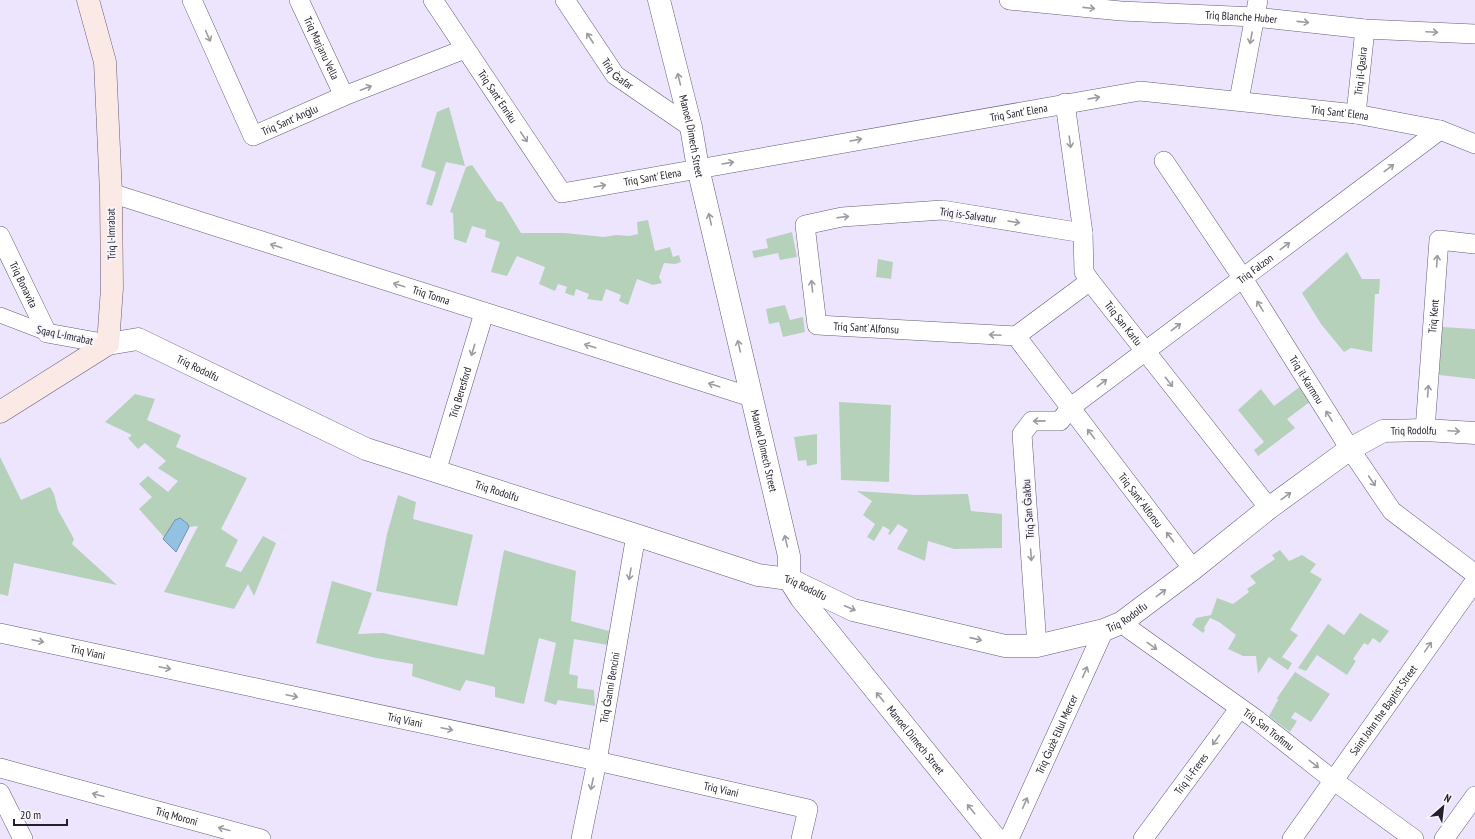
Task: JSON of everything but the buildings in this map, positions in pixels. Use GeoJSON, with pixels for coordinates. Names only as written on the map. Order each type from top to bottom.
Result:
{"type":"FeatureCollection","features":[{"type":"Feature","properties":{"kind":"main road","name":"Triq l-Imrabat"},"geometry":{"type":"LineString","coordinates":[[88,0],[105,62],[111,193],[112,288],[108,344]]}},
{"type":"Feature","properties":{"kind":"main road"},"geometry":{"type":"LineString","coordinates":[[0,412],[108,344]]}},
{"type":"Feature","properties":{"kind":"street","name":"Triq Sant' Anġlu"},"geometry":{"type":"LineString","coordinates":[[192,0],[253,136],[344,96],[465,49]]}},
{"type":"Feature","properties":{"kind":"street","name":"Triq Marjanu Vella"},"geometry":{"type":"LineString","coordinates":[[299,0],[344,96]]}},
{"type":"Feature","properties":{"kind":"street","name":"Triq Sant' Enriku"},"geometry":{"type":"LineString","coordinates":[[433,0],[562,193]]}},
{"type":"Feature","properties":{"kind":"street","name":"Triq Ġafar"},"geometry":{"type":"LineString","coordinates":[[565,0],[615,75],[691,127]]}},
{"type":"Feature","properties":{"kind":"street","name":"Manoel Dimech Street"},"geometry":{"type":"LineString","coordinates":[[659,0],[691,127],[698,168],[722,248],[751,397],[789,556],[789,579],[801,598],[834,640],[996,839]]}},
{"type":"Feature","properties":{"kind":"street","name":"Triq Blanche Huber"},"geometry":{"type":"LineString","coordinates":[[1008,0],[1121,6],[1257,8],[1365,28],[1475,34]]}},
{"type":"Feature","properties":{"kind":"street"},"geometry":{"type":"LineString","coordinates":[[1239,100],[1257,8]]}},
{"type":"Feature","properties":{"kind":"street","name":"Triq il-Qasira"},"geometry":{"type":"LineString","coordinates":[[1356,114],[1365,28]]}},
{"type":"Feature","properties":{"kind":"street","name":"Triq Sant' Elena"},"geometry":{"type":"LineString","coordinates":[[562,193],[1140,90],[1356,114],[1440,130],[1475,144]]}},
{"type":"Feature","properties":{"kind":"street","name":"Triq San Karlu"},"geometry":{"type":"LineString","coordinates":[[1065,103],[1083,233],[1084,272],[1269,508]]}},
{"type":"Feature","properties":{"kind":"street","name":"Triq Falzon"},"geometry":{"type":"LineString","coordinates":[[1071,406],[1440,130]]}},
{"type":"Feature","properties":{"kind":"street","name":"Triq il-Karmnu"},"geometry":{"type":"LineString","coordinates":[[1164,161],[1242,277],[1350,449],[1392,511],[1475,574]]}},
{"type":"Feature","properties":{"kind":"street","name":"Triq Tonna"},"geometry":{"type":"LineString","coordinates":[[111,193],[751,397]]}},
{"type":"Feature","properties":{"kind":"street","name":"Triq is-Salvatur"},"geometry":{"type":"LineString","coordinates":[[805,225],[842,217],[942,210],[1083,233]]}},
{"type":"Feature","properties":{"kind":"street","name":"Triq Sant' Alfonsu"},"geometry":{"type":"LineString","coordinates":[[805,225],[817,325],[1016,336],[1071,406],[1193,569]]}},
{"type":"Feature","properties":{"kind":"street","name":"Triq Bonavita"},"geometry":{"type":"LineString","coordinates":[[0,236],[47,333]]}},
{"type":"Feature","properties":{"kind":"street","name":"Triq Kent"},"geometry":{"type":"LineString","coordinates":[[1425,430],[1439,240],[1475,244]]}},
{"type":"Feature","properties":{"kind":"street"},"geometry":{"type":"LineString","coordinates":[[1016,336],[1090,281]]}},
{"type":"Feature","properties":{"kind":"street","name":"Triq Beresford"},"geometry":{"type":"LineString","coordinates":[[436,472],[484,312]]}},
{"type":"Feature","properties":{"kind":"street","name":"Sqaq L-Imrabat"},"geometry":{"type":"LineString","coordinates":[[0,315],[47,333],[108,344]]}},
{"type":"Feature","properties":{"kind":"street","name":"Triq Rodolfu"},"geometry":{"type":"LineString","coordinates":[[108,344],[138,339],[366,449],[758,575],[789,579],[853,610],[1005,646],[1038,646],[1113,626],[1193,569],[1269,508],[1350,449],[1383,431],[1425,430],[1475,433]]}},
{"type":"Feature","properties":{"kind":"street","name":"Triq San Ġakbu"},"geometry":{"type":"LineString","coordinates":[[1038,646],[1022,434],[1032,421],[1060,421],[1071,406]]}},
{"type":"Feature","properties":{"kind":"street","name":"Triq Ġanni Bencini"},"geometry":{"type":"LineString","coordinates":[[581,839],[597,761],[636,535]]}},
{"type":"Feature","properties":{"kind":"street","name":"Saint John the Baptist Street"},"geometry":{"type":"LineString","coordinates":[[1292,839],[1475,582]]}},
{"type":"Feature","properties":{"kind":"street","name":"Triq San Trofimu"},"geometry":{"type":"LineString","coordinates":[[1113,626],[1257,720],[1333,780],[1414,839]]}},
{"type":"Feature","properties":{"kind":"street","name":"Triq Ġużè Ellul Mercer"},"geometry":{"type":"LineString","coordinates":[[1009,839],[1113,626]]}},
{"type":"Feature","properties":{"kind":"street","name":"Triq Viani"},"geometry":{"type":"LineString","coordinates":[[0,633],[597,761],[808,810],[801,839]]}},
{"type":"Feature","properties":{"kind":"street","name":"Triq il-Freres"},"geometry":{"type":"LineString","coordinates":[[1143,839],[1239,709]]}},
{"type":"Feature","properties":{"kind":"street","name":"Triq Moroni"},"geometry":{"type":"LineString","coordinates":[[0,768],[261,839]]}},
{"type":"Feature","properties":{"kind":"street"},"geometry":{"type":"LineString","coordinates":[[0,794],[23,839]]}},
{"type":"Feature","properties":{"kind":"street"},"geometry":{"type":"LineString","coordinates":[[1444,839],[1475,796]]}},
{"type":"Feature","properties":{"kind":"green space"},"geometry":{"type":"Polygon","coordinates":[[[449,107],[465,166],[446,162],[432,206],[426,204],[436,172],[421,167],[437,112],[449,107]]]}},
{"type":"Feature","properties":{"kind":"green space"},"geometry":{"type":"Polygon","coordinates":[[[472,165],[497,201],[502,202],[521,233],[565,233],[604,237],[616,235],[630,236],[638,234],[637,222],[648,220],[655,251],[670,247],[673,257],[679,255],[681,262],[675,264],[664,263],[659,277],[662,283],[653,285],[637,279],[628,305],[619,301],[621,295],[606,289],[602,301],[587,299],[589,294],[576,289],[574,296],[565,293],[567,287],[558,284],[555,291],[539,284],[545,267],[517,256],[507,276],[491,272],[500,242],[485,237],[486,230],[472,226],[466,243],[454,239],[453,213],[450,212],[466,167],[472,165]]]}},
{"type":"Feature","properties":{"kind":"green space"},"geometry":{"type":"Polygon","coordinates":[[[792,232],[797,257],[780,260],[778,253],[754,258],[752,251],[768,248],[766,239],[792,232]]]}},
{"type":"Feature","properties":{"kind":"green space"},"geometry":{"type":"Polygon","coordinates":[[[1347,252],[1362,279],[1380,279],[1379,294],[1375,294],[1372,352],[1351,348],[1344,352],[1321,324],[1302,293],[1347,252]]]}},
{"type":"Feature","properties":{"kind":"green space"},"geometry":{"type":"Polygon","coordinates":[[[878,259],[893,262],[891,279],[876,277],[878,259]]]}},
{"type":"Feature","properties":{"kind":"green space"},"geometry":{"type":"Polygon","coordinates":[[[785,305],[790,320],[803,317],[805,332],[783,337],[779,322],[769,324],[766,309],[785,305]]]}},
{"type":"Feature","properties":{"kind":"green space"},"geometry":{"type":"Polygon","coordinates":[[[1442,327],[1475,329],[1475,379],[1439,375],[1442,327]]]}},
{"type":"Feature","properties":{"kind":"green space"},"geometry":{"type":"Polygon","coordinates":[[[1301,386],[1311,401],[1287,419],[1295,428],[1258,456],[1254,450],[1264,442],[1238,410],[1261,389],[1274,406],[1301,386]]]}},
{"type":"Feature","properties":{"kind":"green space"},"geometry":{"type":"Polygon","coordinates":[[[135,394],[155,399],[147,420],[181,435],[176,447],[247,478],[221,529],[238,540],[225,566],[241,572],[263,536],[276,543],[254,596],[248,584],[234,609],[164,592],[198,526],[189,527],[187,522],[180,518],[175,520],[165,538],[139,509],[152,497],[139,484],[148,476],[168,492],[178,481],[158,468],[166,461],[145,443],[138,449],[128,438],[132,435],[105,422],[135,394]]]}},
{"type":"Feature","properties":{"kind":"green space"},"geometry":{"type":"Polygon","coordinates":[[[839,402],[891,405],[889,482],[841,480],[839,402]]]}},
{"type":"Feature","properties":{"kind":"green space"},"geometry":{"type":"Polygon","coordinates":[[[817,434],[817,464],[807,466],[806,460],[798,461],[794,437],[817,434]]]}},
{"type":"Feature","properties":{"kind":"green space"},"geometry":{"type":"Polygon","coordinates":[[[0,457],[21,500],[50,487],[54,494],[58,510],[74,539],[72,544],[117,585],[14,563],[8,596],[0,594],[0,457]]]}},
{"type":"Feature","properties":{"kind":"green space"},"geometry":{"type":"Polygon","coordinates":[[[857,491],[916,495],[968,494],[971,511],[1002,514],[1002,548],[954,549],[928,541],[925,561],[897,549],[908,530],[898,524],[890,535],[888,534],[890,530],[883,526],[874,541],[867,537],[875,524],[863,515],[872,501],[857,491]]]}},
{"type":"Feature","properties":{"kind":"green space"},"geometry":{"type":"Polygon","coordinates":[[[398,495],[416,502],[413,519],[473,535],[457,606],[376,591],[387,534],[398,495]]]}},
{"type":"Feature","properties":{"kind":"green space"},"geometry":{"type":"Polygon","coordinates":[[[504,550],[576,571],[571,621],[609,631],[608,645],[574,639],[569,674],[578,676],[577,688],[594,690],[595,706],[558,700],[556,705],[544,701],[556,643],[539,638],[524,704],[495,697],[495,687],[466,680],[460,691],[412,676],[413,664],[376,658],[316,643],[332,581],[372,593],[358,634],[383,633],[484,655],[504,550]]]}},
{"type":"Feature","properties":{"kind":"green space"},"geometry":{"type":"Polygon","coordinates":[[[1280,550],[1289,561],[1302,555],[1316,564],[1310,572],[1322,579],[1290,630],[1298,635],[1282,657],[1292,663],[1288,670],[1269,657],[1258,674],[1256,656],[1243,656],[1228,649],[1236,635],[1219,622],[1210,618],[1204,628],[1205,630],[1203,633],[1192,625],[1196,618],[1211,615],[1217,598],[1233,604],[1249,592],[1247,589],[1256,583],[1250,576],[1275,559],[1272,555],[1280,550]]]}},
{"type":"Feature","properties":{"kind":"green space"},"geometry":{"type":"Polygon","coordinates":[[[1360,613],[1389,631],[1380,643],[1373,638],[1368,645],[1364,643],[1353,659],[1356,661],[1347,675],[1317,655],[1306,671],[1298,668],[1328,624],[1344,635],[1360,613]]]}},
{"type":"Feature","properties":{"kind":"green space"},"geometry":{"type":"Polygon","coordinates":[[[1295,672],[1330,694],[1311,722],[1295,712],[1291,718],[1297,721],[1290,732],[1269,716],[1278,700],[1277,698],[1295,672]]]}},
{"type":"Feature","properties":{"kind":"water"},"geometry":{"type":"Polygon","coordinates":[[[180,518],[187,523],[189,527],[176,552],[163,539],[175,520],[180,518]]]}}]}
